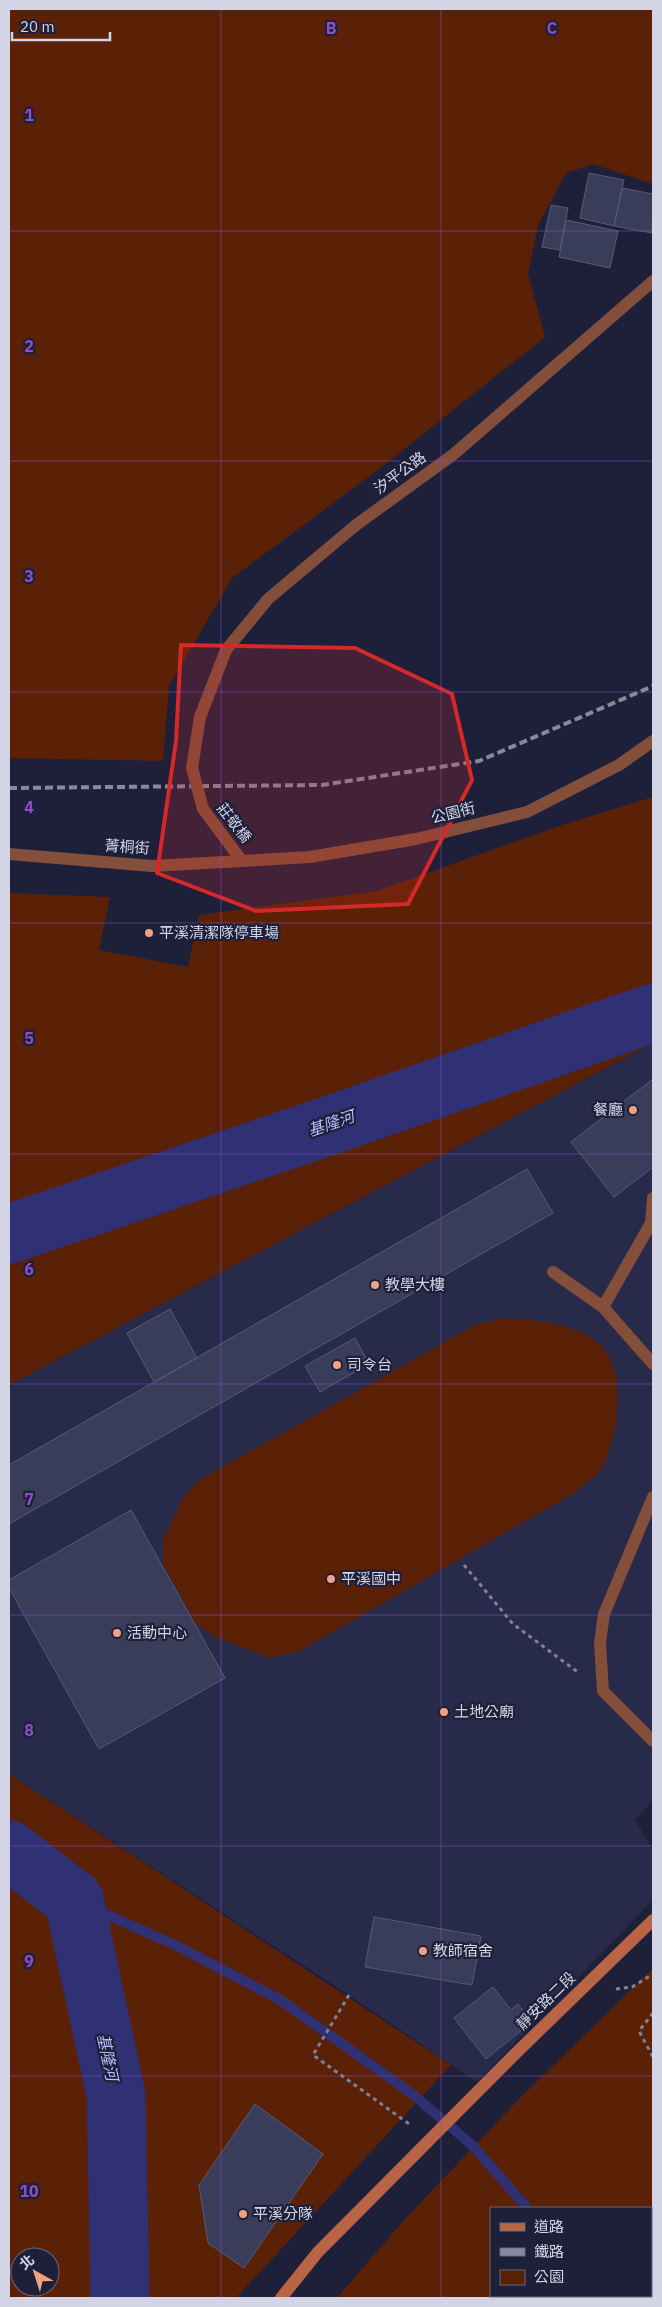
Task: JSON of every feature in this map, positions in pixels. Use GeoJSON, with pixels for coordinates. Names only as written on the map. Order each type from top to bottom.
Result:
{"type":"FeatureCollection","features":[{"type":"Feature","properties":{"kind":"main road","name":"靜安路二段"},"geometry":{"type":"LineString","coordinates":[[431,2138],[653,1920]]}},
{"type":"Feature","properties":{"kind":"main road"},"geometry":{"type":"LineString","coordinates":[[282,2298],[318,2252],[431,2138]]}},
{"type":"Feature","properties":{"kind":"street","name":"汐平公路"},"geometry":{"type":"LineString","coordinates":[[200,717],[226,650],[268,599],[356,524],[454,454],[653,282]]}},
{"type":"Feature","properties":{"kind":"street","name":"莊敬橋"},"geometry":{"type":"LineString","coordinates":[[200,717],[192,768],[203,809],[242,860]]}},
{"type":"Feature","properties":{"kind":"street","name":"公園街"},"geometry":{"type":"LineString","coordinates":[[242,860],[319,856],[416,839],[527,812],[619,765],[653,741]]}},
{"type":"Feature","properties":{"kind":"street","name":"菁桐街"},"geometry":{"type":"LineString","coordinates":[[9,854],[152,866],[242,860]]}},
{"type":"Feature","properties":{"kind":"street"},"geometry":{"type":"LineString","coordinates":[[603,1306],[651,1223],[653,1198]]}},
{"type":"Feature","properties":{"kind":"street"},"geometry":{"type":"LineString","coordinates":[[553,1272],[603,1306],[653,1364]]}},
{"type":"Feature","properties":{"kind":"street"},"geometry":{"type":"LineString","coordinates":[[653,1497],[604,1614],[600,1643],[603,1691],[653,1741]]}},
{"type":"Feature","properties":{"kind":"path"},"geometry":{"type":"LineString","coordinates":[[464,1565],[513,1624],[603,1691]]}},
{"type":"Feature","properties":{"kind":"path"},"geometry":{"type":"LineString","coordinates":[[349,1995],[313,2055],[431,2138]]}},
{"type":"Feature","properties":{"kind":"path"},"geometry":{"type":"LineString","coordinates":[[653,2013],[639,2031],[653,2057]]}},
{"type":"Feature","properties":{"kind":"highlighted area"},"geometry":{"type":"Polygon","coordinates":[[[181,645],[355,648],[452,694],[472,780],[408,904],[256,911],[157,873],[176,741],[181,645]]]}},
{"type":"Feature","properties":{"kind":"shaded area","name":"平溪國中"},"geometry":{"type":"Polygon","coordinates":[[[653,1043],[653,1800],[635,1820],[653,1849],[653,1900],[477,2082],[349,1995],[9,1774],[9,1385],[653,1043]]]}},
{"type":"Feature","properties":{"kind":"green space"},"geometry":{"type":"Polygon","coordinates":[[[9,9],[653,9],[653,184],[593,164],[566,173],[538,225],[528,274],[545,337],[383,466],[232,578],[169,686],[163,761],[9,758],[9,9]]]}},
{"type":"Feature","properties":{"kind":"green space"},"geometry":{"type":"Polygon","coordinates":[[[653,797],[653,1043],[9,1385],[9,893],[110,897],[99,950],[188,967],[199,915],[377,891],[565,824],[653,797]]]}},
{"type":"Feature","properties":{"kind":"green space"},"geometry":{"type":"Polygon","coordinates":[[[506,1318],[560,1325],[586,1334],[597,1341],[612,1362],[616,1376],[617,1391],[616,1422],[604,1464],[595,1476],[574,1493],[298,1652],[269,1658],[216,1637],[196,1624],[163,1564],[163,1539],[183,1498],[199,1480],[477,1324],[506,1318]]]}},
{"type":"Feature","properties":{"kind":"green space"},"geometry":{"type":"Polygon","coordinates":[[[9,1774],[451,2065],[236,2298],[9,2298],[9,1774]]]}},
{"type":"Feature","properties":{"kind":"green space"},"geometry":{"type":"Polygon","coordinates":[[[653,1968],[653,2298],[337,2298],[405,2219],[517,2101],[653,1968]]]}},
{"type":"Feature","properties":{"kind":"building"},"geometry":{"type":"Polygon","coordinates":[[[589,173],[624,180],[614,226],[580,218],[589,173]]]}},
{"type":"Feature","properties":{"kind":"building"},"geometry":{"type":"Polygon","coordinates":[[[622,188],[653,194],[652,233],[614,226],[622,188]]]}},
{"type":"Feature","properties":{"kind":"building"},"geometry":{"type":"Polygon","coordinates":[[[551,205],[568,208],[560,250],[542,247],[551,205]]]}},
{"type":"Feature","properties":{"kind":"building"},"geometry":{"type":"Polygon","coordinates":[[[566,220],[618,231],[610,268],[559,257],[566,220]]]}},
{"type":"Feature","properties":{"kind":"building","name":"餐廳"},"geometry":{"type":"Polygon","coordinates":[[[653,1079],[653,1167],[614,1197],[571,1142],[653,1079]]]}},
{"type":"Feature","properties":{"kind":"building","name":"教學大樓"},"geometry":{"type":"Polygon","coordinates":[[[527,1169],[553,1213],[9,1524],[9,1465],[527,1169]]]}},
{"type":"Feature","properties":{"kind":"building"},"geometry":{"type":"Polygon","coordinates":[[[170,1309],[197,1358],[154,1382],[127,1333],[170,1309]]]}},
{"type":"Feature","properties":{"kind":"building","name":"司令台"},"geometry":{"type":"Polygon","coordinates":[[[355,1338],[369,1364],[320,1392],[305,1366],[355,1338]]]}},
{"type":"Feature","properties":{"kind":"building","name":"活動中心"},"geometry":{"type":"Polygon","coordinates":[[[131,1510],[225,1678],[99,1749],[9,1588],[9,1580],[131,1510]]]}},
{"type":"Feature","properties":{"kind":"building","name":"教師宿舍"},"geometry":{"type":"Polygon","coordinates":[[[374,1917],[481,1936],[472,1985],[365,1967],[374,1917]]]}},
{"type":"Feature","properties":{"kind":"building","name":"教師宿舍"},"geometry":{"type":"Polygon","coordinates":[[[493,1987],[511,2010],[518,2004],[532,2022],[486,2059],[454,2018],[493,1987]]]}},
{"type":"Feature","properties":{"kind":"building","name":"平溪分隊"},"geometry":{"type":"Polygon","coordinates":[[[255,2104],[323,2154],[244,2268],[208,2243],[199,2185],[255,2104]]]}},
{"type":"Feature","properties":{"kind":"waterway","name":"基隆河"},"geometry":{"type":"LineString","coordinates":[[9,1234],[653,1013]]}},
{"type":"Feature","properties":{"kind":"waterway","name":"基隆河"},"geometry":{"type":"LineString","coordinates":[[9,1850],[74,1900],[116,2095],[120,2298]]}},
{"type":"Feature","properties":{"kind":"waterway"},"geometry":{"type":"LineString","coordinates":[[74,1900],[175,1945],[279,1999],[415,2096],[473,2146],[526,2207]]}},
{"type":"Feature","properties":{"kind":"railway"},"geometry":{"type":"LineString","coordinates":[[9,788],[322,785],[479,761],[653,686]]}},
{"type":"Feature","properties":{"kind":"place","name":"平溪清潔隊停車場"},"geometry":{"type":"Point","coordinates":[149,933]}},
{"type":"Feature","properties":{"kind":"place","name":"餐廳"},"geometry":{"type":"Point","coordinates":[633,1110]}},
{"type":"Feature","properties":{"kind":"place","name":"教學大樓"},"geometry":{"type":"Point","coordinates":[375,1285]}},
{"type":"Feature","properties":{"kind":"place","name":"司令台"},"geometry":{"type":"Point","coordinates":[337,1365]}},
{"type":"Feature","properties":{"kind":"place","name":"平溪國中"},"geometry":{"type":"Point","coordinates":[331,1579]}},
{"type":"Feature","properties":{"kind":"place","name":"活動中心"},"geometry":{"type":"Point","coordinates":[117,1633]}},
{"type":"Feature","properties":{"kind":"place","name":"土地公廟"},"geometry":{"type":"Point","coordinates":[444,1712]}},
{"type":"Feature","properties":{"kind":"place","name":"教師宿舍"},"geometry":{"type":"Point","coordinates":[423,1951]}},
{"type":"Feature","properties":{"kind":"place","name":"平溪分隊"},"geometry":{"type":"Point","coordinates":[243,2214]}}]}
